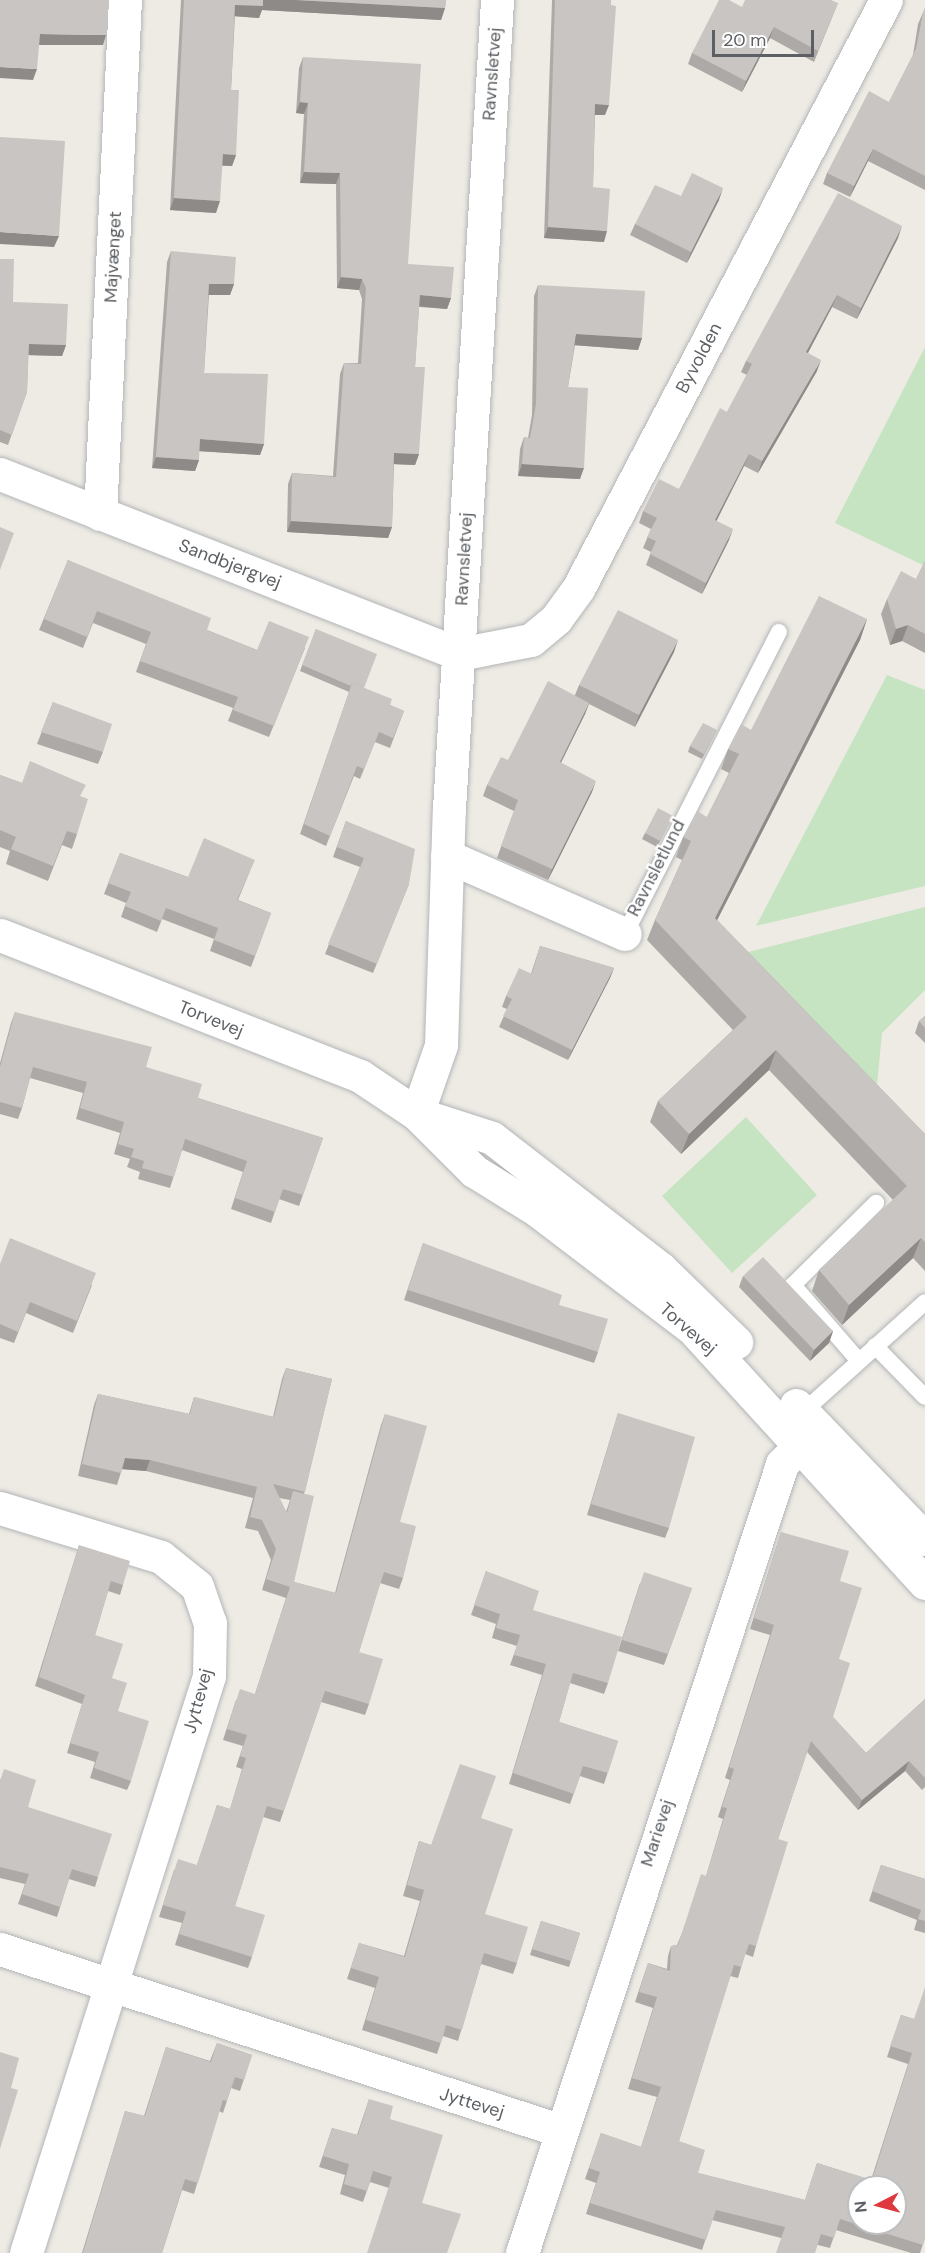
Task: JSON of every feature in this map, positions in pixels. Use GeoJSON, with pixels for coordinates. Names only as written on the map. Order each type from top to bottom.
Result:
{"type":"FeatureCollection","features":[{"type":"Feature","properties":{"kind":"street","name":"Majvænget"},"geometry":{"type":"LineString","coordinates":[[100,514],[125,0]]}},
{"type":"Feature","properties":{"kind":"street","name":"Ravnsletvej"},"geometry":{"type":"LineString","coordinates":[[417,1114],[441,1045],[447,856],[497,0]]}},
{"type":"Feature","properties":{"kind":"street","name":"Byvolden"},"geometry":{"type":"LineString","coordinates":[[459,654],[531,640],[556,619],[579,586],[886,0]]}},
{"type":"Feature","properties":{"kind":"street","name":"Sandbjergvej"},"geometry":{"type":"LineString","coordinates":[[0,474],[459,654]]}},
{"type":"Feature","properties":{"kind":"street","name":"Ravnsletlund"},"geometry":{"type":"LineString","coordinates":[[447,856],[625,934]]}},
{"type":"Feature","properties":{"kind":"street","name":"Torvevej"},"geometry":{"type":"LineString","coordinates":[[0,934],[360,1076],[417,1114],[474,1171],[537,1210],[693,1329],[807,1427],[925,1539]]}},
{"type":"Feature","properties":{"kind":"street","name":"Torvevej"},"geometry":{"type":"LineString","coordinates":[[807,1427],[925,1583]]}},
{"type":"Feature","properties":{"kind":"street","name":"Marievej"},"geometry":{"type":"LineString","coordinates":[[522,2253],[559,2130],[782,1464],[807,1427]]}},
{"type":"Feature","properties":{"kind":"street","name":"Jyttevej"},"geometry":{"type":"LineString","coordinates":[[0,1508],[161,1557],[197,1586],[210,1623],[209,1676],[26,2253]]}},
{"type":"Feature","properties":{"kind":"street","name":"Jyttevej"},"geometry":{"type":"LineString","coordinates":[[0,1948],[112,1984],[327,2059],[559,2130]]}},
{"type":"Feature","properties":{"kind":"lane","name":"Ravnsletlund"},"geometry":{"type":"LineString","coordinates":[[625,934],[779,632]]}},
{"type":"Feature","properties":{"kind":"lane"},"geometry":{"type":"LineString","coordinates":[[858,1361],[793,1285],[876,1203]]}},
{"type":"Feature","properties":{"kind":"lane"},"geometry":{"type":"LineString","coordinates":[[807,1427],[858,1361],[925,1302]]}},
{"type":"Feature","properties":{"kind":"lane"},"geometry":{"type":"LineString","coordinates":[[875,1346],[925,1397]]}},
{"type":"Feature","properties":{"kind":"green space"},"geometry":{"type":"Polygon","coordinates":[[[925,347],[925,566],[835,523],[925,347]]]}},
{"type":"Feature","properties":{"kind":"green space"},"geometry":{"type":"Polygon","coordinates":[[[887,675],[925,690],[925,886],[756,926],[887,675]]]}},
{"type":"Feature","properties":{"kind":"green space"},"geometry":{"type":"Polygon","coordinates":[[[925,907],[925,990],[882,1033],[877,1085],[748,952],[925,907]]]}},
{"type":"Feature","properties":{"kind":"green space"},"geometry":{"type":"Polygon","coordinates":[[[746,1117],[817,1195],[732,1273],[662,1196],[746,1117]]]}},
{"type":"Feature","properties":{"kind":"building"},"geometry":{"type":"Polygon","coordinates":[[[0,0],[109,0],[106,35],[40,34],[37,69],[0,67],[0,0]]]}},
{"type":"Feature","properties":{"kind":"building"},"geometry":{"type":"Polygon","coordinates":[[[184,0],[263,0],[263,6],[235,5],[231,90],[239,90],[236,155],[223,154],[220,201],[174,198],[184,0]]]}},
{"type":"Feature","properties":{"kind":"building"},"geometry":{"type":"Polygon","coordinates":[[[296,0],[446,0],[445,8],[296,0]]]}},
{"type":"Feature","properties":{"kind":"building"},"geometry":{"type":"Polygon","coordinates":[[[555,0],[611,0],[611,5],[616,6],[609,105],[595,104],[593,187],[610,189],[607,231],[548,227],[555,0]]]}},
{"type":"Feature","properties":{"kind":"building"},"geometry":{"type":"Polygon","coordinates":[[[719,0],[729,0],[742,7],[745,0],[831,0],[838,3],[818,51],[774,27],[746,81],[692,53],[719,0]]]}},
{"type":"Feature","properties":{"kind":"building"},"geometry":{"type":"Polygon","coordinates":[[[925,8],[925,176],[873,149],[854,186],[827,173],[869,91],[889,102],[916,49],[925,8]]]}},
{"type":"Feature","properties":{"kind":"building"},"geometry":{"type":"Polygon","coordinates":[[[303,57],[421,64],[408,264],[454,267],[451,298],[420,295],[415,367],[425,367],[419,454],[394,453],[392,527],[291,521],[292,473],[336,477],[344,363],[361,364],[366,288],[362,279],[341,277],[340,173],[304,172],[308,103],[300,102],[303,57]]]}},
{"type":"Feature","properties":{"kind":"building"},"geometry":{"type":"Polygon","coordinates":[[[0,137],[65,141],[59,236],[0,232],[0,137]]]}},
{"type":"Feature","properties":{"kind":"building"},"geometry":{"type":"Polygon","coordinates":[[[692,173],[723,188],[691,252],[635,224],[655,185],[681,196],[692,173]]]}},
{"type":"Feature","properties":{"kind":"building"},"geometry":{"type":"Polygon","coordinates":[[[838,193],[902,226],[861,308],[837,295],[806,352],[821,360],[762,461],[749,454],[715,520],[733,529],[706,583],[650,554],[656,541],[647,537],[657,518],[643,511],[659,479],[679,489],[720,408],[727,412],[752,364],[746,361],[838,193]]]}},
{"type":"Feature","properties":{"kind":"building"},"geometry":{"type":"Polygon","coordinates":[[[171,251],[236,257],[234,284],[209,284],[204,373],[268,374],[264,444],[200,439],[199,460],[156,457],[171,251]]]}},
{"type":"Feature","properties":{"kind":"building"},"geometry":{"type":"Polygon","coordinates":[[[0,259],[14,259],[13,302],[68,304],[66,345],[29,344],[27,392],[12,435],[0,430],[0,259]]]}},
{"type":"Feature","properties":{"kind":"building"},"geometry":{"type":"Polygon","coordinates":[[[538,285],[645,291],[642,338],[576,334],[568,387],[588,388],[584,468],[522,464],[524,437],[530,438],[536,404],[538,285]]]}},
{"type":"Feature","properties":{"kind":"building"},"geometry":{"type":"Polygon","coordinates":[[[0,527],[14,533],[0,570],[0,527]]]}},
{"type":"Feature","properties":{"kind":"building"},"geometry":{"type":"Polygon","coordinates":[[[68,560],[211,618],[207,630],[257,650],[269,621],[309,637],[274,726],[233,710],[238,697],[140,661],[151,632],[97,611],[87,637],[44,619],[68,560]]]}},
{"type":"Feature","properties":{"kind":"building"},"geometry":{"type":"Polygon","coordinates":[[[925,561],[925,634],[908,625],[896,629],[887,599],[901,571],[916,579],[925,561]]]}},
{"type":"Feature","properties":{"kind":"building"},"geometry":{"type":"Polygon","coordinates":[[[819,596],[867,619],[715,918],[925,1134],[925,1242],[921,1238],[849,1305],[819,1270],[907,1186],[776,1050],[689,1134],[658,1101],[747,1017],[655,920],[691,841],[683,837],[697,811],[707,817],[739,754],[728,749],[741,724],[751,730],[819,596]]]}},
{"type":"Feature","properties":{"kind":"building"},"geometry":{"type":"Polygon","coordinates":[[[618,610],[678,640],[639,715],[579,685],[618,610]]]}},
{"type":"Feature","properties":{"kind":"building"},"geometry":{"type":"Polygon","coordinates":[[[316,629],[377,654],[364,688],[352,683],[351,686],[302,665],[316,629]]]}},
{"type":"Feature","properties":{"kind":"building"},"geometry":{"type":"Polygon","coordinates":[[[548,681],[589,703],[560,762],[596,781],[552,869],[501,846],[518,800],[487,785],[501,757],[508,760],[548,681]]]}},
{"type":"Feature","properties":{"kind":"building"},"geometry":{"type":"Polygon","coordinates":[[[352,683],[392,699],[390,705],[404,711],[393,738],[379,732],[364,769],[357,766],[330,836],[304,824],[352,683]]]}},
{"type":"Feature","properties":{"kind":"building"},"geometry":{"type":"Polygon","coordinates":[[[53,702],[112,724],[103,752],[41,732],[53,702]]]}},
{"type":"Feature","properties":{"kind":"building"},"geometry":{"type":"Polygon","coordinates":[[[703,723],[717,730],[704,754],[690,746],[703,723]]]}},
{"type":"Feature","properties":{"kind":"building"},"geometry":{"type":"Polygon","coordinates":[[[30,761],[86,785],[80,796],[88,799],[77,834],[67,831],[53,866],[11,849],[16,837],[0,830],[0,775],[22,783],[30,761]]]}},
{"type":"Feature","properties":{"kind":"building"},"geometry":{"type":"Polygon","coordinates":[[[658,808],[673,816],[660,841],[645,833],[658,808]]]}},
{"type":"Feature","properties":{"kind":"building"},"geometry":{"type":"Polygon","coordinates":[[[346,821],[415,849],[409,884],[377,964],[328,944],[364,858],[337,847],[346,821]]]}},
{"type":"Feature","properties":{"kind":"building"},"geometry":{"type":"Polygon","coordinates":[[[204,838],[255,860],[237,900],[271,913],[255,956],[214,940],[218,928],[166,908],[161,921],[125,906],[131,892],[108,883],[120,853],[188,877],[204,838]]]}},
{"type":"Feature","properties":{"kind":"building"},"geometry":{"type":"Polygon","coordinates":[[[540,946],[614,968],[572,1050],[503,1016],[512,999],[506,996],[519,968],[532,974],[540,946]]]}},
{"type":"Feature","properties":{"kind":"building"},"geometry":{"type":"Polygon","coordinates":[[[15,1012],[152,1047],[146,1067],[202,1084],[198,1098],[323,1138],[303,1195],[283,1189],[275,1212],[235,1198],[247,1161],[185,1139],[174,1177],[142,1168],[144,1161],[131,1157],[134,1149],[118,1144],[124,1122],[80,1108],[87,1082],[33,1067],[22,1108],[0,1102],[0,1067],[15,1012]]]}},
{"type":"Feature","properties":{"kind":"building"},"geometry":{"type":"Polygon","coordinates":[[[925,1016],[925,1028],[919,1021],[925,1016]]]}},
{"type":"Feature","properties":{"kind":"building"},"geometry":{"type":"Polygon","coordinates":[[[10,1238],[96,1273],[77,1321],[30,1302],[18,1332],[0,1324],[0,1264],[10,1238]]]}},
{"type":"Feature","properties":{"kind":"building"},"geometry":{"type":"Polygon","coordinates":[[[423,1243],[562,1295],[559,1305],[608,1319],[598,1352],[408,1290],[423,1243]]]}},
{"type":"Feature","properties":{"kind":"building"},"geometry":{"type":"Polygon","coordinates":[[[763,1257],[833,1331],[814,1350],[743,1276],[763,1257]]]}},
{"type":"Feature","properties":{"kind":"building"},"geometry":{"type":"Polygon","coordinates":[[[286,1368],[332,1379],[305,1492],[273,1484],[287,1513],[293,1491],[314,1496],[294,1582],[336,1593],[385,1414],[427,1426],[400,1522],[416,1526],[403,1578],[384,1572],[359,1652],[383,1659],[369,1704],[325,1691],[284,1811],[267,1806],[235,1906],[265,1915],[252,1957],[179,1934],[186,1912],[163,1905],[178,1859],[197,1865],[217,1805],[230,1809],[246,1758],[240,1756],[247,1735],[227,1729],[240,1689],[255,1694],[290,1587],[266,1579],[276,1549],[262,1520],[250,1517],[257,1487],[150,1460],[125,1458],[121,1473],[82,1464],[98,1394],[190,1414],[194,1397],[274,1417],[286,1368]]]}},
{"type":"Feature","properties":{"kind":"building"},"geometry":{"type":"Polygon","coordinates":[[[618,1413],[695,1437],[669,1528],[591,1504],[618,1413]]]}},
{"type":"Feature","properties":{"kind":"building"},"geometry":{"type":"Polygon","coordinates":[[[781,1532],[849,1551],[840,1581],[862,1588],[839,1659],[850,1663],[833,1717],[866,1753],[925,1699],[925,1778],[909,1761],[862,1800],[811,1741],[778,1839],[788,1842],[756,1946],[749,1944],[741,1967],[734,1965],[679,2141],[705,2150],[698,2173],[805,2200],[817,2163],[856,2175],[847,2175],[847,2221],[840,2219],[834,2238],[821,2234],[815,2253],[776,2253],[785,2227],[716,2210],[706,2240],[590,2203],[600,2172],[589,2168],[601,2133],[641,2147],[661,2087],[632,2078],[657,1997],[639,1992],[648,1963],[670,1971],[671,1946],[678,1945],[701,1874],[706,1876],[727,1808],[722,1807],[734,1769],[729,1767],[774,1625],[754,1618],[781,1532]]]}},
{"type":"Feature","properties":{"kind":"building"},"geometry":{"type":"Polygon","coordinates":[[[79,1545],[130,1561],[123,1585],[111,1581],[95,1635],[123,1644],[112,1678],[127,1683],[118,1711],[149,1721],[131,1781],[94,1768],[99,1752],[70,1743],[85,1695],[39,1677],[79,1545]]]}},
{"type":"Feature","properties":{"kind":"building"},"geometry":{"type":"Polygon","coordinates":[[[486,1571],[539,1591],[533,1610],[622,1637],[608,1683],[573,1673],[559,1722],[618,1741],[608,1773],[583,1766],[574,1794],[513,1773],[546,1664],[514,1655],[520,1635],[496,1628],[500,1614],[474,1605],[486,1571]]]}},
{"type":"Feature","properties":{"kind":"building"},"geometry":{"type":"Polygon","coordinates":[[[644,1572],[692,1588],[668,1654],[622,1640],[644,1572]]]}},
{"type":"Feature","properties":{"kind":"building"},"geometry":{"type":"Polygon","coordinates":[[[460,1764],[496,1776],[481,1818],[513,1829],[485,1914],[528,1927],[517,1963],[484,1953],[462,2030],[446,2025],[441,2043],[366,2020],[379,1977],[351,1968],[359,1943],[405,1957],[424,1890],[407,1885],[419,1841],[431,1845],[460,1764]]]}},
{"type":"Feature","properties":{"kind":"building"},"geometry":{"type":"Polygon","coordinates":[[[4,1769],[36,1780],[28,1807],[112,1834],[98,1877],[72,1869],[60,1907],[22,1894],[29,1874],[0,1867],[0,1781],[4,1769]]]}},
{"type":"Feature","properties":{"kind":"building"},"geometry":{"type":"Polygon","coordinates":[[[881,1865],[925,1879],[925,1921],[918,1919],[921,1910],[872,1891],[881,1865]]]}},
{"type":"Feature","properties":{"kind":"building"},"geometry":{"type":"Polygon","coordinates":[[[541,1921],[580,1933],[571,1961],[532,1949],[541,1921]]]}},
{"type":"Feature","properties":{"kind":"building"},"geometry":{"type":"Polygon","coordinates":[[[925,1987],[925,2238],[923,2245],[891,2235],[907,2235],[907,2175],[874,2175],[912,2053],[890,2046],[901,2015],[914,2019],[925,1987]]]}},
{"type":"Feature","properties":{"kind":"building"},"geometry":{"type":"Polygon","coordinates":[[[217,2043],[252,2055],[244,2080],[235,2077],[227,2101],[223,2100],[198,2183],[185,2179],[162,2253],[83,2253],[125,2111],[145,2116],[166,2047],[211,2062],[217,2043]]]}},
{"type":"Feature","properties":{"kind":"building"},"geometry":{"type":"Polygon","coordinates":[[[0,2052],[19,2058],[11,2088],[18,2090],[0,2149],[0,2052]]]}},
{"type":"Feature","properties":{"kind":"building"},"geometry":{"type":"Polygon","coordinates":[[[369,2099],[393,2106],[390,2119],[443,2135],[422,2203],[461,2214],[447,2253],[367,2253],[392,2177],[373,2171],[367,2191],[344,2184],[349,2164],[323,2156],[332,2128],[358,2135],[369,2099]]]}}]}
